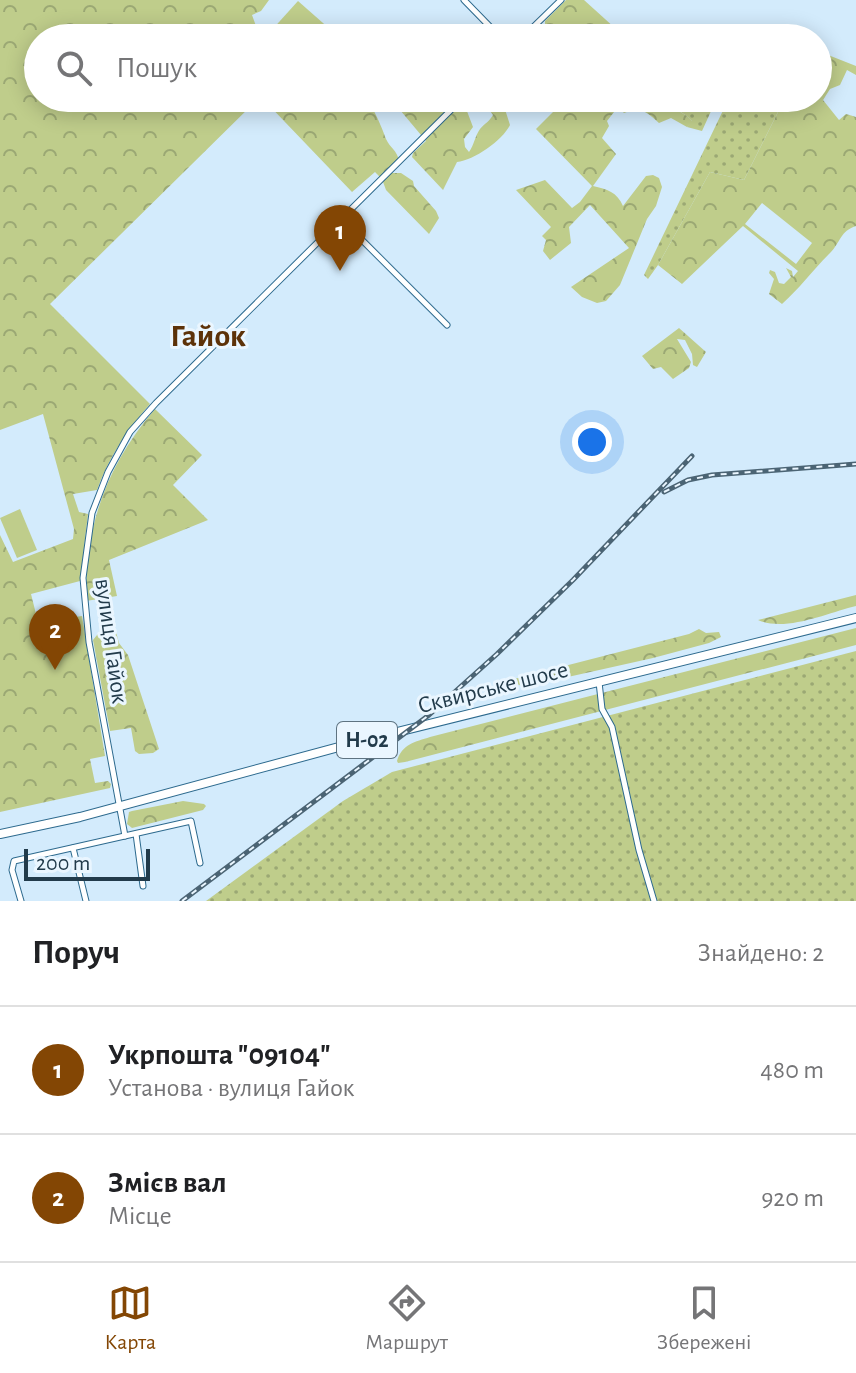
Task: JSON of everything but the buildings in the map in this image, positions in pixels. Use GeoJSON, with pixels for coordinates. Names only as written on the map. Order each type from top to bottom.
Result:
{"type":"FeatureCollection","features":[{"type":"Feature","properties":{"kind":"main road","name":"Сквирське шосе"},"geometry":{"type":"LineString","coordinates":[[0,834],[119,807],[361,741],[856,618]]}},
{"type":"Feature","properties":{"kind":"street"},"geometry":{"type":"LineString","coordinates":[[464,0],[487,24]]}},
{"type":"Feature","properties":{"kind":"street"},"geometry":{"type":"LineString","coordinates":[[536,24],[561,0]]}},
{"type":"Feature","properties":{"kind":"street","name":"вулиця Гайок"},"geometry":{"type":"LineString","coordinates":[[125,836],[82,595],[86,544],[101,490],[130,432],[449,112]]}},
{"type":"Feature","properties":{"kind":"street"},"geometry":{"type":"LineString","coordinates":[[341,219],[447,325]]}},
{"type":"Feature","properties":{"kind":"street"},"geometry":{"type":"LineString","coordinates":[[599,682],[602,709],[612,727],[639,850],[654,901]]}},
{"type":"Feature","properties":{"kind":"street"},"geometry":{"type":"LineString","coordinates":[[21,901],[12,870],[14,861],[191,821],[200,863]]}},
{"type":"Feature","properties":{"kind":"street"},"geometry":{"type":"LineString","coordinates":[[136,834],[143,886]]}},
{"type":"Feature","properties":{"kind":"street"},"geometry":{"type":"LineString","coordinates":[[73,848],[86,901]]}},
{"type":"Feature","properties":{"kind":"green space"},"geometry":{"type":"Polygon","coordinates":[[[0,0],[269,0],[261,11],[252,15],[255,24],[24,24],[24,112],[245,112],[50,304],[150,404],[119,444],[97,490],[73,494],[79,512],[88,514],[80,581],[31,594],[38,622],[82,616],[105,756],[90,759],[95,783],[108,781],[110,788],[0,812],[0,535],[13,562],[73,539],[74,529],[43,414],[0,430],[0,0]]]}},
{"type":"Feature","properties":{"kind":"green space"},"geometry":{"type":"Polygon","coordinates":[[[566,0],[584,0],[611,24],[545,24],[566,0]]]}},
{"type":"Feature","properties":{"kind":"green space"},"geometry":{"type":"Polygon","coordinates":[[[298,1],[324,24],[277,24],[298,1]]]}},
{"type":"Feature","properties":{"kind":"green space"},"geometry":{"type":"Polygon","coordinates":[[[832,57],[856,66],[856,75],[847,70],[840,85],[832,88],[832,57]]]}},
{"type":"Feature","properties":{"kind":"green space"},"geometry":{"type":"Polygon","coordinates":[[[832,111],[839,120],[846,114],[856,117],[856,226],[844,234],[834,249],[782,304],[769,294],[774,279],[770,270],[775,272],[779,283],[784,284],[791,277],[786,268],[792,271],[793,277],[798,271],[743,226],[682,284],[658,265],[710,172],[744,180],[778,112],[832,111]],[[762,203],[745,224],[796,264],[812,243],[762,203]]]}},
{"type":"Feature","properties":{"kind":"green space"},"geometry":{"type":"Polygon","coordinates":[[[275,112],[375,112],[399,161],[387,173],[401,173],[413,181],[439,218],[429,234],[386,190],[375,172],[352,192],[275,112]]]}},
{"type":"Feature","properties":{"kind":"green space"},"geometry":{"type":"Polygon","coordinates":[[[402,112],[467,112],[473,127],[464,139],[469,152],[480,129],[493,115],[491,112],[506,112],[510,125],[487,149],[457,162],[443,190],[412,157],[426,141],[402,112]]]}},
{"type":"Feature","properties":{"kind":"green space"},"geometry":{"type":"Polygon","coordinates":[[[553,112],[614,112],[607,121],[609,126],[602,138],[616,154],[593,186],[611,192],[623,206],[646,176],[659,178],[662,187],[656,206],[647,219],[620,285],[606,301],[597,303],[582,297],[571,287],[629,248],[590,205],[569,227],[571,243],[550,260],[543,251],[546,240],[542,236],[551,227],[516,190],[545,180],[572,208],[592,186],[536,129],[553,112]]]}},
{"type":"Feature","properties":{"kind":"green space"},"geometry":{"type":"Polygon","coordinates":[[[645,112],[682,112],[693,122],[687,127],[671,118],[659,123],[645,112]]]}},
{"type":"Feature","properties":{"kind":"green space"},"geometry":{"type":"Polygon","coordinates":[[[681,112],[711,112],[702,131],[687,127],[692,121],[681,112]]]}},
{"type":"Feature","properties":{"kind":"green space"},"geometry":{"type":"Polygon","coordinates":[[[722,112],[778,112],[744,180],[710,172],[658,265],[648,279],[644,275],[722,112]]]}},
{"type":"Feature","properties":{"kind":"green space"},"geometry":{"type":"Polygon","coordinates":[[[679,328],[706,352],[697,367],[693,365],[692,354],[685,340],[677,339],[691,362],[689,368],[673,379],[661,367],[653,369],[642,356],[679,328]]]}},
{"type":"Feature","properties":{"kind":"green space"},"geometry":{"type":"Polygon","coordinates":[[[155,409],[202,455],[173,485],[208,520],[109,560],[117,596],[86,601],[89,547],[102,498],[123,452],[155,409]]]}},
{"type":"Feature","properties":{"kind":"green space"},"geometry":{"type":"Polygon","coordinates":[[[20,509],[37,550],[17,558],[0,518],[20,509]]]}},
{"type":"Feature","properties":{"kind":"green space"},"geometry":{"type":"Polygon","coordinates":[[[856,595],[856,606],[805,621],[780,624],[758,620],[856,595]]]}},
{"type":"Feature","properties":{"kind":"green space"},"geometry":{"type":"Polygon","coordinates":[[[105,625],[116,632],[119,643],[128,655],[159,749],[153,753],[139,754],[135,751],[131,728],[110,731],[93,640],[105,625]]]}},
{"type":"Feature","properties":{"kind":"green space"},"geometry":{"type":"Polygon","coordinates":[[[856,628],[856,645],[405,762],[397,761],[406,747],[430,737],[856,628]]]}},
{"type":"Feature","properties":{"kind":"green space"},"geometry":{"type":"Polygon","coordinates":[[[699,629],[706,633],[719,632],[721,637],[653,658],[523,687],[514,682],[514,679],[699,629]]]}},
{"type":"Feature","properties":{"kind":"green space"},"geometry":{"type":"Polygon","coordinates":[[[856,651],[856,901],[206,901],[343,801],[392,772],[856,651]]]}},
{"type":"Feature","properties":{"kind":"green space"},"geometry":{"type":"Polygon","coordinates":[[[183,801],[206,806],[203,810],[132,828],[127,824],[129,812],[183,801]]]}},
{"type":"Feature","properties":{"kind":"railway"},"geometry":{"type":"LineString","coordinates":[[182,901],[429,715],[573,580],[692,456]]}},
{"type":"Feature","properties":{"kind":"railway"},"geometry":{"type":"LineString","coordinates":[[664,492],[688,480],[712,475],[856,464]]}},
{"type":"Feature","properties":{"kind":"place","name":"Укрпошта \"09104\""},"geometry":{"type":"Point","coordinates":[340,271]}},
{"type":"Feature","properties":{"kind":"place","name":"Змієв вал"},"geometry":{"type":"Point","coordinates":[55,670]}},
{"type":"Feature","properties":{"kind":"district","name":"Гайок"},"geometry":{"type":"Point","coordinates":[208,336]}}]}
